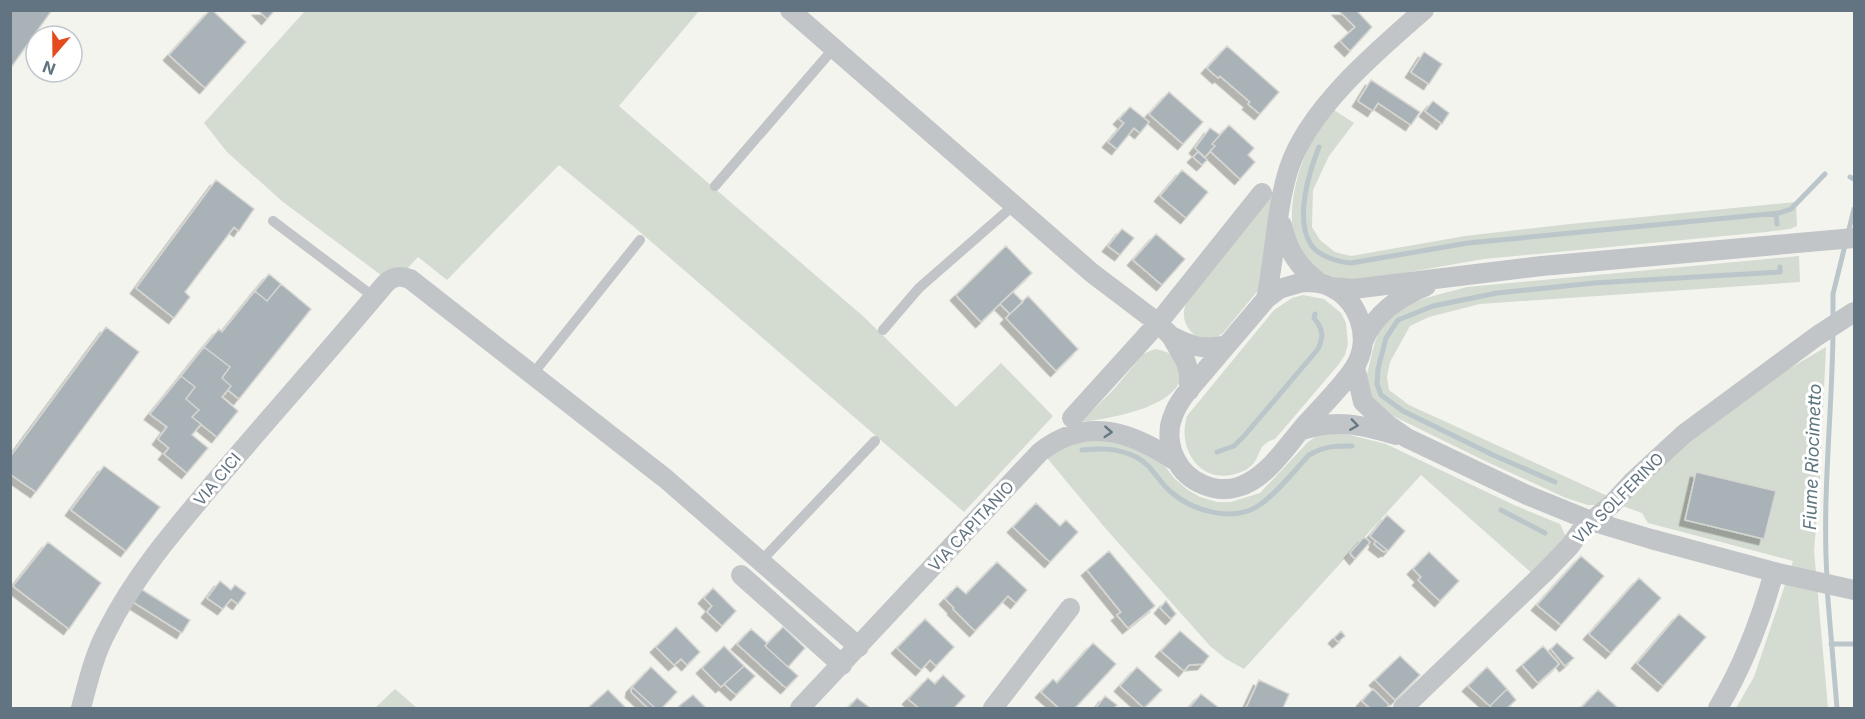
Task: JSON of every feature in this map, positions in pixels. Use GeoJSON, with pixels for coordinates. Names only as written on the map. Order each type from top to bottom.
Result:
{"type":"FeatureCollection","features":[{"type":"Feature","properties":{"kind":"street"},"geometry":{"type":"LineString","coordinates":[[790,10],[1092,273],[1165,329],[1198,348],[1227,345]]}},
{"type":"Feature","properties":{"kind":"street"},"geometry":{"type":"LineString","coordinates":[[1266,298],[1289,167],[1314,122],[1352,76],[1424,10]]}},
{"type":"Feature","properties":{"kind":"street"},"geometry":{"type":"LineString","coordinates":[[1072,418],[1165,329],[1262,193]]}},
{"type":"Feature","properties":{"kind":"street"},"geometry":{"type":"LineString","coordinates":[[1280,216],[1289,250],[1306,273],[1341,293],[1355,308],[1362,328],[1363,342]]}},
{"type":"Feature","properties":{"kind":"street"},"geometry":{"type":"LineString","coordinates":[[1177,462],[1170,440],[1173,416],[1189,391],[1266,298],[1288,285],[1303,282],[1353,289],[1542,266],[1846,239]]}},
{"type":"Feature","properties":{"kind":"street","name":"VIA CICI"},"geometry":{"type":"LineString","coordinates":[[81,708],[94,661],[106,632],[140,576],[187,515],[388,281],[402,276],[410,279],[532,375]]}},
{"type":"Feature","properties":{"kind":"street"},"geometry":{"type":"LineString","coordinates":[[1445,277],[1415,290],[1387,308],[1369,328],[1363,342],[1355,367],[1363,402],[1388,425],[1407,438],[1527,495],[1591,520],[1651,539],[1774,572],[1851,589]]}},
{"type":"Feature","properties":{"kind":"street","name":"VIA SOLFERINO"},"geometry":{"type":"LineString","coordinates":[[1403,708],[1545,572],[1591,520],[1612,504],[1684,434],[1854,312]]}},
{"type":"Feature","properties":{"kind":"street"},"geometry":{"type":"LineString","coordinates":[[1165,329],[1189,373],[1189,391]]}},
{"type":"Feature","properties":{"kind":"street","name":"VIA CAPITANIO"},"geometry":{"type":"LineString","coordinates":[[800,708],[1051,443],[1079,432],[1114,432],[1134,437],[1177,462],[1183,471],[1202,484],[1225,489],[1238,487],[1253,481],[1264,472],[1355,367]]}},
{"type":"Feature","properties":{"kind":"street"},"geometry":{"type":"LineString","coordinates":[[532,375],[666,479],[859,647]]}},
{"type":"Feature","properties":{"kind":"street"},"geometry":{"type":"LineString","coordinates":[[1300,430],[1316,425],[1359,425],[1407,438]]}},
{"type":"Feature","properties":{"kind":"street"},"geometry":{"type":"LineString","coordinates":[[1718,708],[1746,654],[1765,605],[1774,572]]}},
{"type":"Feature","properties":{"kind":"street"},"geometry":{"type":"LineString","coordinates":[[741,575],[842,665]]}},
{"type":"Feature","properties":{"kind":"street"},"geometry":{"type":"LineString","coordinates":[[993,708],[1070,608]]}},
{"type":"Feature","properties":{"kind":"lane"},"geometry":{"type":"LineString","coordinates":[[715,186],[834,48]]}},
{"type":"Feature","properties":{"kind":"lane"},"geometry":{"type":"LineString","coordinates":[[883,330],[919,288],[1014,205]]}},
{"type":"Feature","properties":{"kind":"lane"},"geometry":{"type":"LineString","coordinates":[[273,221],[374,297]]}},
{"type":"Feature","properties":{"kind":"lane"},"geometry":{"type":"LineString","coordinates":[[532,375],[640,240]]}},
{"type":"Feature","properties":{"kind":"lane"},"geometry":{"type":"LineString","coordinates":[[761,561],[875,441]]}},
{"type":"Feature","properties":{"kind":"shaded area"},"geometry":{"type":"Polygon","coordinates":[[[305,11],[699,11],[619,106],[864,317],[956,407],[1001,363],[1053,416],[964,512],[633,226],[559,165],[447,280],[418,257],[393,284],[283,202],[227,152],[204,123],[305,11]]]}},
{"type":"Feature","properties":{"kind":"shaded area"},"geometry":{"type":"Polygon","coordinates":[[[1334,110],[1354,123],[1329,156],[1313,190],[1312,227],[1320,240],[1335,252],[1351,256],[1465,236],[1796,202],[1797,226],[1766,232],[1484,259],[1364,280],[1336,277],[1316,269],[1302,255],[1294,237],[1292,217],[1299,171],[1308,148],[1316,133],[1334,110]]]}},
{"type":"Feature","properties":{"kind":"shaded area"},"geometry":{"type":"Polygon","coordinates":[[[1273,191],[1260,288],[1223,333],[1214,339],[1197,337],[1186,325],[1184,310],[1188,299],[1273,191]]]}},
{"type":"Feature","properties":{"kind":"shaded area"},"geometry":{"type":"Polygon","coordinates":[[[1799,256],[1800,282],[1480,304],[1429,317],[1410,326],[1390,362],[1387,377],[1389,390],[1409,405],[1612,498],[1597,505],[1588,505],[1566,498],[1387,413],[1372,398],[1366,382],[1376,340],[1388,319],[1407,306],[1431,296],[1467,287],[1799,256]]]}},
{"type":"Feature","properties":{"kind":"shaded area"},"geometry":{"type":"Polygon","coordinates":[[[1303,295],[1324,299],[1341,313],[1346,323],[1348,344],[1345,355],[1276,438],[1264,445],[1248,469],[1227,476],[1204,471],[1189,453],[1185,442],[1187,416],[1274,310],[1292,298],[1303,295]]]}},
{"type":"Feature","properties":{"kind":"shaded area"},"geometry":{"type":"Polygon","coordinates":[[[1826,347],[1819,497],[1814,550],[1828,708],[1736,708],[1754,677],[1793,561],[1648,523],[1642,513],[1620,505],[1669,451],[1765,383],[1826,347]]]}},
{"type":"Feature","properties":{"kind":"shaded area"},"geometry":{"type":"Polygon","coordinates":[[[1155,349],[1171,354],[1181,366],[1180,380],[1173,391],[1161,401],[1145,408],[1110,418],[1081,422],[1115,388],[1143,354],[1155,349]]]}},
{"type":"Feature","properties":{"kind":"shaded area"},"geometry":{"type":"Polygon","coordinates":[[[1342,433],[1386,444],[1514,505],[1560,524],[1566,537],[1535,576],[1421,475],[1244,669],[1226,659],[1210,646],[1106,529],[1047,458],[1066,444],[1112,438],[1157,456],[1175,479],[1200,497],[1217,502],[1231,502],[1260,493],[1308,442],[1318,435],[1342,433]]]}},
{"type":"Feature","properties":{"kind":"shaded area"},"geometry":{"type":"Polygon","coordinates":[[[395,689],[417,708],[375,708],[395,689]]]}},
{"type":"Feature","properties":{"kind":"building"},"geometry":{"type":"Polygon","coordinates":[[[10,10],[52,10],[42,24],[24,24],[24,49],[10,69],[10,10]]]}},
{"type":"Feature","properties":{"kind":"building"},"geometry":{"type":"Polygon","coordinates":[[[210,10],[246,42],[205,88],[169,55],[210,10]]]}},
{"type":"Feature","properties":{"kind":"building"},"geometry":{"type":"Polygon","coordinates":[[[258,10],[275,10],[267,19],[258,10]]]}},
{"type":"Feature","properties":{"kind":"building"},"geometry":{"type":"Polygon","coordinates":[[[1338,10],[1356,10],[1372,27],[1350,51],[1340,41],[1355,27],[1338,10]]]}},
{"type":"Feature","properties":{"kind":"building"},"geometry":{"type":"Polygon","coordinates":[[[1227,46],[1279,92],[1260,114],[1248,104],[1250,102],[1207,68],[1227,46]]]}},
{"type":"Feature","properties":{"kind":"building"},"geometry":{"type":"Polygon","coordinates":[[[1424,52],[1442,64],[1429,84],[1411,72],[1424,52]]]}},
{"type":"Feature","properties":{"kind":"building"},"geometry":{"type":"Polygon","coordinates":[[[1371,80],[1420,112],[1411,125],[1378,103],[1373,111],[1358,101],[1371,80]]]}},
{"type":"Feature","properties":{"kind":"building"},"geometry":{"type":"Polygon","coordinates":[[[1169,92],[1203,122],[1183,144],[1149,114],[1169,92]]]}},
{"type":"Feature","properties":{"kind":"building"},"geometry":{"type":"Polygon","coordinates":[[[1433,101],[1449,113],[1442,124],[1425,111],[1433,101]]]}},
{"type":"Feature","properties":{"kind":"building"},"geometry":{"type":"Polygon","coordinates":[[[1130,107],[1149,122],[1140,133],[1134,128],[1117,149],[1108,142],[1124,123],[1119,119],[1130,107]]]}},
{"type":"Feature","properties":{"kind":"building"},"geometry":{"type":"Polygon","coordinates":[[[1229,125],[1254,148],[1248,155],[1255,162],[1240,179],[1210,151],[1215,146],[1212,144],[1229,125]]]}},
{"type":"Feature","properties":{"kind":"building"},"geometry":{"type":"Polygon","coordinates":[[[1210,128],[1220,135],[1212,144],[1215,146],[1205,157],[1195,148],[1210,128]]]}},
{"type":"Feature","properties":{"kind":"building"},"geometry":{"type":"Polygon","coordinates":[[[1198,152],[1207,160],[1202,165],[1193,157],[1198,152]]]}},
{"type":"Feature","properties":{"kind":"building"},"geometry":{"type":"Polygon","coordinates":[[[1182,170],[1208,192],[1186,218],[1160,196],[1182,170]]]}},
{"type":"Feature","properties":{"kind":"building"},"geometry":{"type":"Polygon","coordinates":[[[216,180],[254,209],[239,231],[234,227],[185,292],[190,297],[174,318],[136,288],[216,180]]]}},
{"type":"Feature","properties":{"kind":"building"},"geometry":{"type":"Polygon","coordinates":[[[1122,229],[1134,238],[1120,255],[1108,246],[1122,229]]]}},
{"type":"Feature","properties":{"kind":"building"},"geometry":{"type":"Polygon","coordinates":[[[1156,234],[1185,259],[1162,285],[1133,260],[1156,234]]]}},
{"type":"Feature","properties":{"kind":"building"},"geometry":{"type":"Polygon","coordinates":[[[1006,246],[1032,273],[981,322],[956,295],[1006,246]]]}},
{"type":"Feature","properties":{"kind":"building"},"geometry":{"type":"Polygon","coordinates":[[[269,274],[281,284],[267,301],[255,291],[269,274]]]}},
{"type":"Feature","properties":{"kind":"building"},"geometry":{"type":"Polygon","coordinates":[[[281,284],[311,309],[239,399],[228,390],[231,386],[222,378],[230,367],[204,347],[219,329],[222,332],[255,291],[267,301],[281,284]]]}},
{"type":"Feature","properties":{"kind":"building"},"geometry":{"type":"Polygon","coordinates":[[[1013,292],[1023,302],[1010,314],[1000,304],[1013,292]]]}},
{"type":"Feature","properties":{"kind":"building"},"geometry":{"type":"Polygon","coordinates":[[[1028,296],[1078,349],[1056,371],[1006,318],[1028,296]]]}},
{"type":"Feature","properties":{"kind":"building"},"geometry":{"type":"Polygon","coordinates":[[[106,327],[139,352],[36,492],[10,474],[10,457],[106,327]]]}},
{"type":"Feature","properties":{"kind":"building"},"geometry":{"type":"Polygon","coordinates":[[[204,347],[230,367],[222,378],[231,386],[222,397],[238,411],[217,437],[192,417],[199,410],[186,399],[195,387],[181,376],[204,347]]]}},
{"type":"Feature","properties":{"kind":"building"},"geometry":{"type":"Polygon","coordinates":[[[181,376],[195,387],[186,399],[199,410],[192,417],[201,424],[192,435],[208,448],[187,473],[164,454],[169,448],[158,439],[167,427],[150,414],[181,376]]]}},
{"type":"Feature","properties":{"kind":"building"},"geometry":{"type":"Polygon","coordinates":[[[104,466],[160,507],[126,551],[71,510],[104,466]]]}},
{"type":"Feature","properties":{"kind":"building"},"geometry":{"type":"Polygon","coordinates":[[[1696,472],[1776,491],[1764,539],[1685,520],[1696,472]]]}},
{"type":"Feature","properties":{"kind":"building"},"geometry":{"type":"Polygon","coordinates":[[[1036,503],[1060,526],[1066,520],[1078,532],[1050,562],[1013,527],[1036,503]]]}},
{"type":"Feature","properties":{"kind":"building"},"geometry":{"type":"Polygon","coordinates":[[[1387,515],[1405,531],[1388,551],[1370,536],[1387,515]]]}},
{"type":"Feature","properties":{"kind":"building"},"geometry":{"type":"Polygon","coordinates":[[[1364,537],[1370,542],[1355,559],[1350,553],[1364,537]]]}},
{"type":"Feature","properties":{"kind":"building"},"geometry":{"type":"Polygon","coordinates":[[[1376,541],[1387,550],[1384,552],[1374,544],[1376,541]]]}},
{"type":"Feature","properties":{"kind":"building"},"geometry":{"type":"Polygon","coordinates":[[[48,542],[101,583],[69,629],[13,586],[48,542]]]}},
{"type":"Feature","properties":{"kind":"building"},"geometry":{"type":"Polygon","coordinates":[[[1109,551],[1155,606],[1128,628],[1117,615],[1121,612],[1087,570],[1109,551]]]}},
{"type":"Feature","properties":{"kind":"building"},"geometry":{"type":"Polygon","coordinates":[[[1429,552],[1459,581],[1440,601],[1418,580],[1421,577],[1413,569],[1429,552]]]}},
{"type":"Feature","properties":{"kind":"building"},"geometry":{"type":"Polygon","coordinates":[[[1581,556],[1604,576],[1561,625],[1537,605],[1581,556]]]}},
{"type":"Feature","properties":{"kind":"building"},"geometry":{"type":"Polygon","coordinates":[[[997,562],[1027,590],[1016,603],[1008,596],[975,631],[945,599],[957,586],[966,594],[997,562]]]}},
{"type":"Feature","properties":{"kind":"building"},"geometry":{"type":"Polygon","coordinates":[[[1639,578],[1661,598],[1611,653],[1589,634],[1639,578]]]}},
{"type":"Feature","properties":{"kind":"building"},"geometry":{"type":"Polygon","coordinates":[[[220,581],[231,590],[235,585],[246,593],[238,604],[231,599],[223,609],[207,598],[220,581]]]}},
{"type":"Feature","properties":{"kind":"building"},"geometry":{"type":"Polygon","coordinates":[[[713,588],[736,611],[722,626],[707,612],[712,606],[704,598],[713,588]]]}},
{"type":"Feature","properties":{"kind":"building"},"geometry":{"type":"Polygon","coordinates":[[[141,589],[190,620],[182,633],[133,602],[141,589]]]}},
{"type":"Feature","properties":{"kind":"building"},"geometry":{"type":"Polygon","coordinates":[[[1166,601],[1176,614],[1171,619],[1160,608],[1166,601]]]}},
{"type":"Feature","properties":{"kind":"building"},"geometry":{"type":"Polygon","coordinates":[[[1679,614],[1706,637],[1663,686],[1637,663],[1679,614]]]}},
{"type":"Feature","properties":{"kind":"building"},"geometry":{"type":"Polygon","coordinates":[[[925,619],[954,647],[936,666],[930,660],[921,670],[897,648],[925,619]]]}},
{"type":"Feature","properties":{"kind":"building"},"geometry":{"type":"Polygon","coordinates":[[[676,627],[700,652],[687,665],[681,659],[674,665],[656,647],[676,627]]]}},
{"type":"Feature","properties":{"kind":"building"},"geometry":{"type":"Polygon","coordinates":[[[783,627],[805,648],[788,667],[765,646],[783,627]]]}},
{"type":"Feature","properties":{"kind":"building"},"geometry":{"type":"Polygon","coordinates":[[[751,629],[767,643],[765,646],[798,676],[786,688],[737,644],[751,629]]]}},
{"type":"Feature","properties":{"kind":"building"},"geometry":{"type":"Polygon","coordinates":[[[1180,631],[1209,656],[1203,664],[1189,665],[1184,671],[1161,651],[1180,631]]]}},
{"type":"Feature","properties":{"kind":"building"},"geometry":{"type":"Polygon","coordinates":[[[1341,631],[1345,636],[1338,642],[1334,638],[1341,631]]]}},
{"type":"Feature","properties":{"kind":"building"},"geometry":{"type":"Polygon","coordinates":[[[1093,643],[1116,664],[1075,708],[1059,708],[1041,692],[1053,679],[1057,683],[1093,643]]]}},
{"type":"Feature","properties":{"kind":"building"},"geometry":{"type":"Polygon","coordinates":[[[1557,643],[1574,658],[1565,666],[1551,649],[1557,643]]]}},
{"type":"Feature","properties":{"kind":"building"},"geometry":{"type":"Polygon","coordinates":[[[724,646],[744,666],[721,687],[702,668],[724,646]]]}},
{"type":"Feature","properties":{"kind":"building"},"geometry":{"type":"Polygon","coordinates":[[[1543,646],[1559,664],[1538,683],[1522,665],[1543,646]]]}},
{"type":"Feature","properties":{"kind":"building"},"geometry":{"type":"Polygon","coordinates":[[[1400,656],[1420,675],[1395,700],[1375,680],[1400,656]]]}},
{"type":"Feature","properties":{"kind":"building"},"geometry":{"type":"Polygon","coordinates":[[[744,666],[755,676],[736,695],[724,684],[744,666]]]}},
{"type":"Feature","properties":{"kind":"building"},"geometry":{"type":"Polygon","coordinates":[[[651,667],[677,692],[662,708],[655,708],[632,687],[651,667]]]}},
{"type":"Feature","properties":{"kind":"building"},"geometry":{"type":"Polygon","coordinates":[[[1137,667],[1162,690],[1144,708],[1120,686],[1137,667]]]}},
{"type":"Feature","properties":{"kind":"building"},"geometry":{"type":"Polygon","coordinates":[[[1487,667],[1507,689],[1490,706],[1468,686],[1487,667]]]}},
{"type":"Feature","properties":{"kind":"building"},"geometry":{"type":"Polygon","coordinates":[[[943,675],[965,696],[954,708],[919,708],[908,699],[928,678],[935,684],[943,675]]]}},
{"type":"Feature","properties":{"kind":"building"},"geometry":{"type":"Polygon","coordinates":[[[1259,680],[1289,694],[1283,708],[1246,708],[1259,680]]]}},
{"type":"Feature","properties":{"kind":"building"},"geometry":{"type":"Polygon","coordinates":[[[632,687],[655,708],[648,708],[631,692],[632,687]]]}},
{"type":"Feature","properties":{"kind":"building"},"geometry":{"type":"Polygon","coordinates":[[[1373,689],[1389,705],[1386,708],[1370,708],[1362,701],[1373,689]]]}},
{"type":"Feature","properties":{"kind":"building"},"geometry":{"type":"Polygon","coordinates":[[[1507,689],[1516,700],[1507,708],[1492,708],[1490,706],[1507,689]]]}},
{"type":"Feature","properties":{"kind":"building"},"geometry":{"type":"Polygon","coordinates":[[[608,690],[626,708],[588,708],[608,690]]]}},
{"type":"Feature","properties":{"kind":"building"},"geometry":{"type":"Polygon","coordinates":[[[1598,690],[1618,708],[1581,708],[1598,690]]]}},
{"type":"Feature","properties":{"kind":"building"},"geometry":{"type":"Polygon","coordinates":[[[1201,694],[1219,708],[1189,708],[1201,694]]]}},
{"type":"Feature","properties":{"kind":"building"},"geometry":{"type":"Polygon","coordinates":[[[693,695],[706,708],[681,708],[679,706],[693,695]]]}},
{"type":"Feature","properties":{"kind":"building"},"geometry":{"type":"Polygon","coordinates":[[[1105,696],[1117,705],[1114,708],[1096,708],[1105,696]]]}},
{"type":"Feature","properties":{"kind":"building"},"geometry":{"type":"Polygon","coordinates":[[[857,698],[870,708],[848,708],[857,698]]]}},
{"type":"Feature","properties":{"kind":"waterway"},"geometry":{"type":"LineString","coordinates":[[1319,147],[1305,195],[1306,233],[1313,248],[1323,255],[1351,263],[1468,243],[1779,213],[1791,209],[1825,174]]}},
{"type":"Feature","properties":{"kind":"waterway"},"geometry":{"type":"LineString","coordinates":[[1850,177],[1854,179]]}},
{"type":"Feature","properties":{"kind":"waterway","name":"Fiume Riocimetto"},"geometry":{"type":"LineString","coordinates":[[1833,321],[1833,294],[1854,209]]}},
{"type":"Feature","properties":{"kind":"waterway"},"geometry":{"type":"LineString","coordinates":[[1776,214],[1777,224]]}},
{"type":"Feature","properties":{"kind":"waterway"},"geometry":{"type":"LineString","coordinates":[[1555,482],[1403,411],[1381,395],[1377,384],[1378,369],[1386,338],[1398,320],[1433,306],[1497,293],[1594,283],[1780,272],[1780,267]]}},
{"type":"Feature","properties":{"kind":"waterway"},"geometry":{"type":"LineString","coordinates":[[1217,452],[1234,446],[1245,435],[1318,349],[1322,333],[1314,318],[1315,314]]}},
{"type":"Feature","properties":{"kind":"waterway","name":"Fiume Riocimetto"},"geometry":{"type":"LineString","coordinates":[[1827,578],[1826,486],[1833,333]]}},
{"type":"Feature","properties":{"kind":"waterway"},"geometry":{"type":"LineString","coordinates":[[1082,450],[1109,449],[1136,457],[1142,460],[1166,488],[1180,499],[1203,510],[1227,514],[1251,510],[1261,504],[1314,452],[1330,447],[1352,446]]}},
{"type":"Feature","properties":{"kind":"waterway"},"geometry":{"type":"LineString","coordinates":[[1501,510],[1545,533]]}},
{"type":"Feature","properties":{"kind":"waterway","name":"Fiume Riocimetto"},"geometry":{"type":"LineString","coordinates":[[1827,588],[1837,708]]}},
{"type":"Feature","properties":{"kind":"waterway"},"geometry":{"type":"LineString","coordinates":[[1831,644],[1854,644]]}}]}
